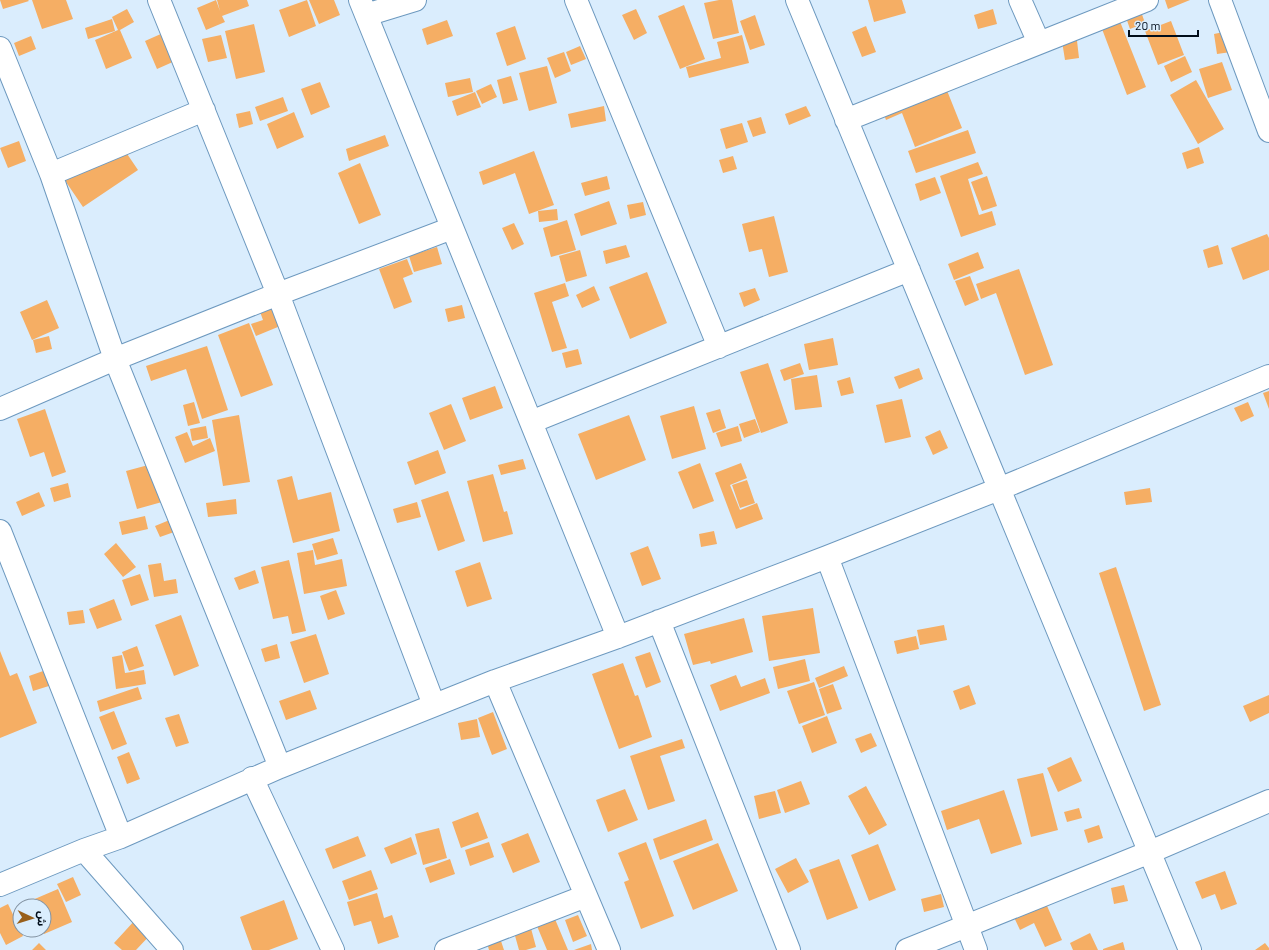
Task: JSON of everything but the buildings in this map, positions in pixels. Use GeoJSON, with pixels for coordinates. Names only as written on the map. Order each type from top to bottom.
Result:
{"type":"FeatureCollection","features":[{"type":"Feature","properties":{"kind":"street"},"geometry":{"type":"LineString","coordinates":[[159,0],[278,294],[434,705]]}},
{"type":"Feature","properties":{"kind":"street"},"geometry":{"type":"LineString","coordinates":[[415,0],[363,8],[618,637]]}},
{"type":"Feature","properties":{"kind":"street"},"geometry":{"type":"LineString","coordinates":[[576,0],[719,347]]}},
{"type":"Feature","properties":{"kind":"street"},"geometry":{"type":"LineString","coordinates":[[797,0],[1190,950]]}},
{"type":"Feature","properties":{"kind":"street"},"geometry":{"type":"LineString","coordinates":[[1020,0],[1039,43]]}},
{"type":"Feature","properties":{"kind":"street"},"geometry":{"type":"LineString","coordinates":[[846,120],[1147,0]]}},
{"type":"Feature","properties":{"kind":"street"},"geometry":{"type":"LineString","coordinates":[[1220,0],[1269,131]]}},
{"type":"Feature","properties":{"kind":"street"},"geometry":{"type":"LineString","coordinates":[[3,61],[51,174],[116,359],[280,767]]}},
{"type":"Feature","properties":{"kind":"street"},"geometry":{"type":"LineString","coordinates":[[51,174],[204,110]]}},
{"type":"Feature","properties":{"kind":"street"},"geometry":{"type":"LineString","coordinates":[[0,409],[116,359],[278,294],[452,228]]}},
{"type":"Feature","properties":{"kind":"street"},"geometry":{"type":"LineString","coordinates":[[531,422],[909,270]]}},
{"type":"Feature","properties":{"kind":"street"},"geometry":{"type":"LineString","coordinates":[[0,885],[84,850],[121,837],[252,778],[434,705],[618,637],[827,557],[999,489],[1269,376]]}},
{"type":"Feature","properties":{"kind":"street"},"geometry":{"type":"LineString","coordinates":[[0,531],[121,837]]}},
{"type":"Feature","properties":{"kind":"street"},"geometry":{"type":"LineString","coordinates":[[827,557],[976,950]]}},
{"type":"Feature","properties":{"kind":"street"},"geometry":{"type":"LineString","coordinates":[[660,621],[789,950]]}},
{"type":"Feature","properties":{"kind":"street"},"geometry":{"type":"LineString","coordinates":[[495,682],[609,950]]}},
{"type":"Feature","properties":{"kind":"street"},"geometry":{"type":"LineString","coordinates":[[252,778],[333,950]]}},
{"type":"Feature","properties":{"kind":"street"},"geometry":{"type":"LineString","coordinates":[[907,950],[1150,852],[1269,801]]}},
{"type":"Feature","properties":{"kind":"street"},"geometry":{"type":"LineString","coordinates":[[84,850],[172,950]]}},
{"type":"Feature","properties":{"kind":"street"},"geometry":{"type":"LineString","coordinates":[[446,950],[586,896]]}}]}
